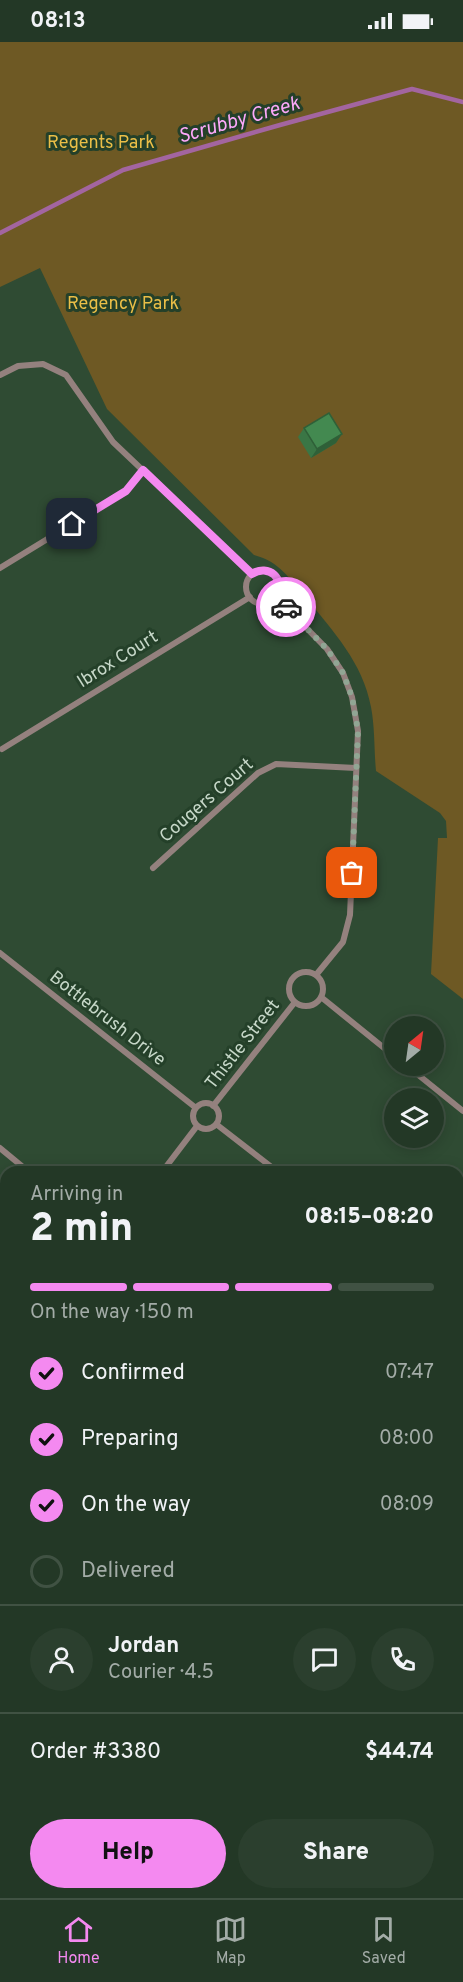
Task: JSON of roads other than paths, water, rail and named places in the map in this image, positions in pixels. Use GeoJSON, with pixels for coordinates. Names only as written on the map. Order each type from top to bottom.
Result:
{"type":"FeatureCollection","features":[{"type":"Feature","properties":{"kind":"street"},"geometry":{"type":"LineString","coordinates":[[0,375],[18,366],[43,364],[66,375],[113,442],[252,574]]}},
{"type":"Feature","properties":{"kind":"street"},"geometry":{"type":"LineString","coordinates":[[0,568],[126,491],[143,470]]}},
{"type":"Feature","properties":{"kind":"street"},"geometry":{"type":"LineString","coordinates":[[262,570],[273,573],[277,577],[279,587],[276,597],[263,603],[258,603],[250,597],[246,583],[252,574],[262,570]]}},
{"type":"Feature","properties":{"kind":"street","name":"Ibrox Court"},"geometry":{"type":"LineString","coordinates":[[2,749],[250,597]]}},
{"type":"Feature","properties":{"kind":"street"},"geometry":{"type":"LineString","coordinates":[[276,597],[327,649],[343,673],[352,697],[358,731],[350,915],[343,942],[316,975]]}},
{"type":"Feature","properties":{"kind":"street","name":"Cougers Court"},"geometry":{"type":"LineString","coordinates":[[153,868],[258,773],[276,764],[356,768]]}},
{"type":"Feature","properties":{"kind":"street","name":"Bottlebrush Drive"},"geometry":{"type":"LineString","coordinates":[[0,953],[196,1108]]}},
{"type":"Feature","properties":{"kind":"street"},"geometry":{"type":"LineString","coordinates":[[304,972],[316,975],[323,985],[321,997],[309,1006],[295,1002],[289,990],[293,978],[304,972]]}},
{"type":"Feature","properties":{"kind":"street"},"geometry":{"type":"LineString","coordinates":[[321,997],[384,1048]]}},
{"type":"Feature","properties":{"kind":"street","name":"Thistle Street"},"geometry":{"type":"LineString","coordinates":[[213,1106],[295,1002]]}},
{"type":"Feature","properties":{"kind":"street"},"geometry":{"type":"LineString","coordinates":[[420,1076],[463,1111]]}},
{"type":"Feature","properties":{"kind":"street"},"geometry":{"type":"LineString","coordinates":[[204,1104],[213,1106],[219,1114],[216,1124],[207,1129],[197,1126],[193,1117],[196,1108],[204,1104]]}},
{"type":"Feature","properties":{"kind":"street"},"geometry":{"type":"LineString","coordinates":[[216,1124],[270,1166]]}},
{"type":"Feature","properties":{"kind":"street"},"geometry":{"type":"LineString","coordinates":[[167,1166],[197,1126]]}},
{"type":"Feature","properties":{"kind":"street"},"geometry":{"type":"LineString","coordinates":[[0,1148],[21,1166]]}},
{"type":"Feature","properties":{"kind":"waterway","name":"Scrubby Creek"},"geometry":{"type":"LineString","coordinates":[[0,233],[123,170],[280,125],[412,89],[463,102]]}},
{"type":"Feature","properties":{"kind":"park label","name":"Regents Park"},"geometry":{"type":"Point","coordinates":[101,143]}},
{"type":"Feature","properties":{"kind":"park label","name":"Regency Park"},"geometry":{"type":"Point","coordinates":[123,304]}}]}
